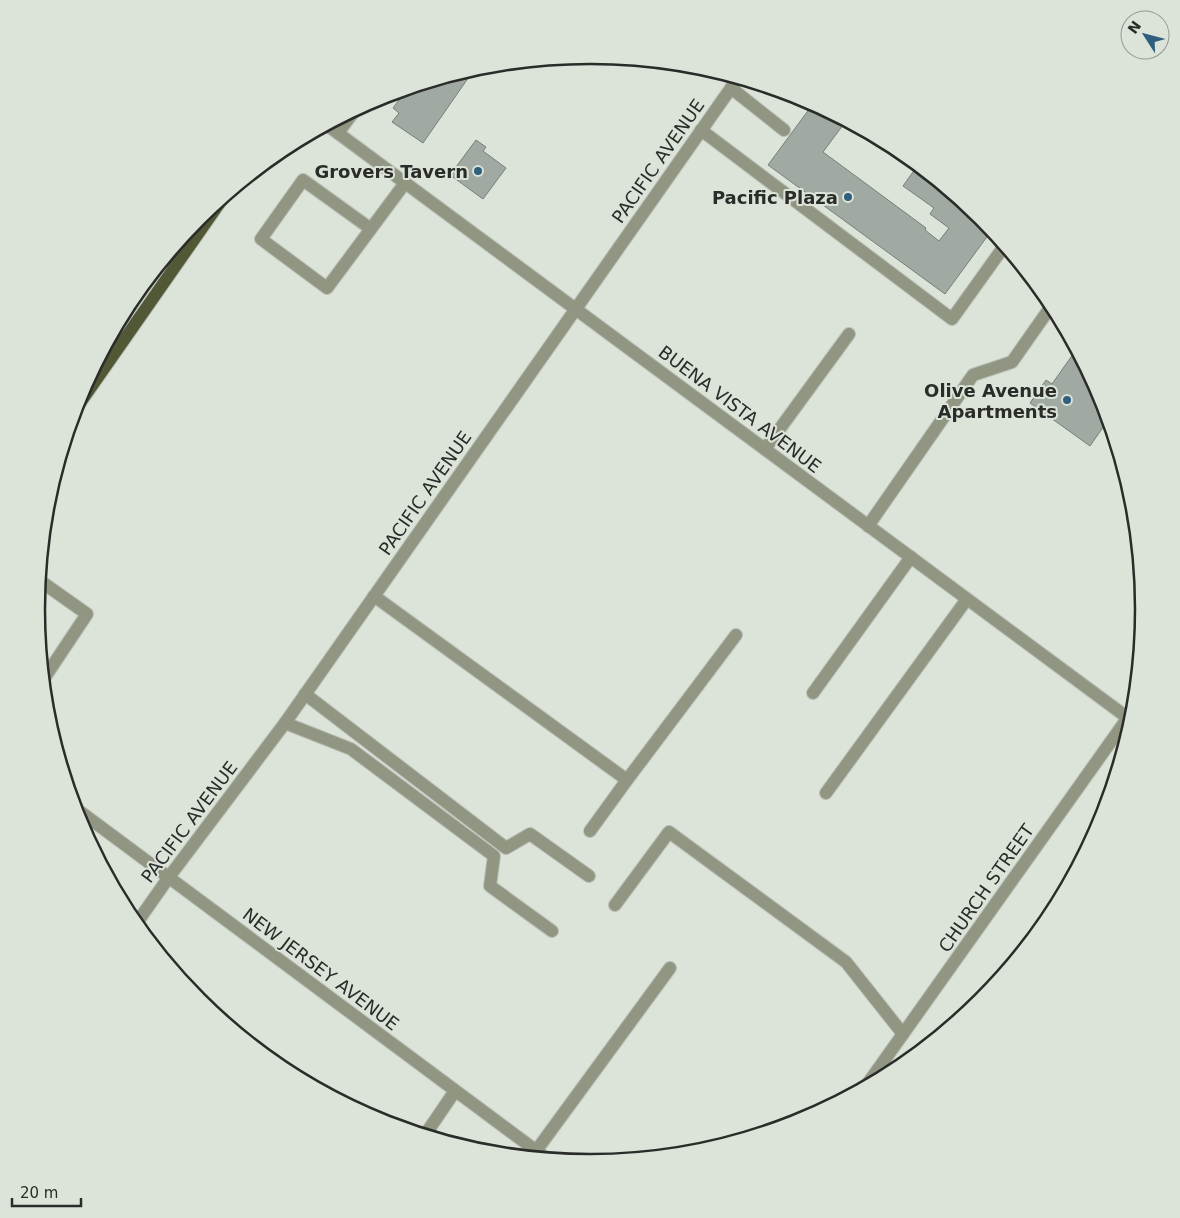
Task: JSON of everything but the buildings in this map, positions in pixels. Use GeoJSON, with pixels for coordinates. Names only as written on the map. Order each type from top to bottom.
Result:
{"type":"FeatureCollection","features":[{"type":"Feature","properties":{"kind":"main road"},"geometry":{"type":"LineString","coordinates":[[94,382],[201,228]]}},
{"type":"Feature","properties":{"kind":"street","name":"PACIFIC AVENUE"},"geometry":{"type":"LineString","coordinates":[[141,917],[285,723],[733,84]]}},
{"type":"Feature","properties":{"kind":"street"},"geometry":{"type":"LineString","coordinates":[[735,84],[784,130]]}},
{"type":"Feature","properties":{"kind":"street"},"geometry":{"type":"LineString","coordinates":[[338,133],[347,121]]}},
{"type":"Feature","properties":{"kind":"street","name":"BUENA VISTA AVENUE"},"geometry":{"type":"LineString","coordinates":[[333,129],[967,599],[1125,712]]}},
{"type":"Feature","properties":{"kind":"street"},"geometry":{"type":"LineString","coordinates":[[701,130],[952,319],[1001,251]]}},
{"type":"Feature","properties":{"kind":"street"},"geometry":{"type":"LineString","coordinates":[[371,229],[303,180],[261,239],[328,288],[405,183]]}},
{"type":"Feature","properties":{"kind":"street"},"geometry":{"type":"LineString","coordinates":[[868,526],[973,375],[1012,362],[1047,312]]}},
{"type":"Feature","properties":{"kind":"street"},"geometry":{"type":"LineString","coordinates":[[765,449],[849,334]]}},
{"type":"Feature","properties":{"kind":"street"},"geometry":{"type":"LineString","coordinates":[[813,693],[911,557]]}},
{"type":"Feature","properties":{"kind":"street"},"geometry":{"type":"LineString","coordinates":[[46,585],[87,614],[49,671]]}},
{"type":"Feature","properties":{"kind":"street"},"geometry":{"type":"LineString","coordinates":[[374,596],[627,780]]}},
{"type":"Feature","properties":{"kind":"street"},"geometry":{"type":"LineString","coordinates":[[826,793],[967,599]]}},
{"type":"Feature","properties":{"kind":"street"},"geometry":{"type":"LineString","coordinates":[[590,830],[736,635]]}},
{"type":"Feature","properties":{"kind":"street"},"geometry":{"type":"LineString","coordinates":[[305,694],[506,848],[530,834],[589,876]]}},
{"type":"Feature","properties":{"kind":"street"},"geometry":{"type":"LineString","coordinates":[[285,723],[351,749],[494,856],[490,886],[552,932]]}},
{"type":"Feature","properties":{"kind":"street","name":"CHURCH STREET"},"geometry":{"type":"LineString","coordinates":[[875,1073],[1121,730]]}},
{"type":"Feature","properties":{"kind":"street","name":"NEW JERSEY AVENUE"},"geometry":{"type":"LineString","coordinates":[[85,815],[535,1151]]}},
{"type":"Feature","properties":{"kind":"street"},"geometry":{"type":"LineString","coordinates":[[615,905],[668,832],[846,962],[903,1034]]}},
{"type":"Feature","properties":{"kind":"street"},"geometry":{"type":"LineString","coordinates":[[543,1152],[670,968]]}},
{"type":"Feature","properties":{"kind":"street"},"geometry":{"type":"LineString","coordinates":[[429,1129],[455,1091]]}},
{"type":"Feature","properties":{"kind":"place","name":"Grovers Tavern"},"geometry":{"type":"Point","coordinates":[478,171]}},
{"type":"Feature","properties":{"kind":"place","name":"Pacific Plaza"},"geometry":{"type":"Point","coordinates":[848,197]}},
{"type":"Feature","properties":{"kind":"place","name":"Olive Avenue Apartments"},"geometry":{"type":"Point","coordinates":[1067,400]}}]}
